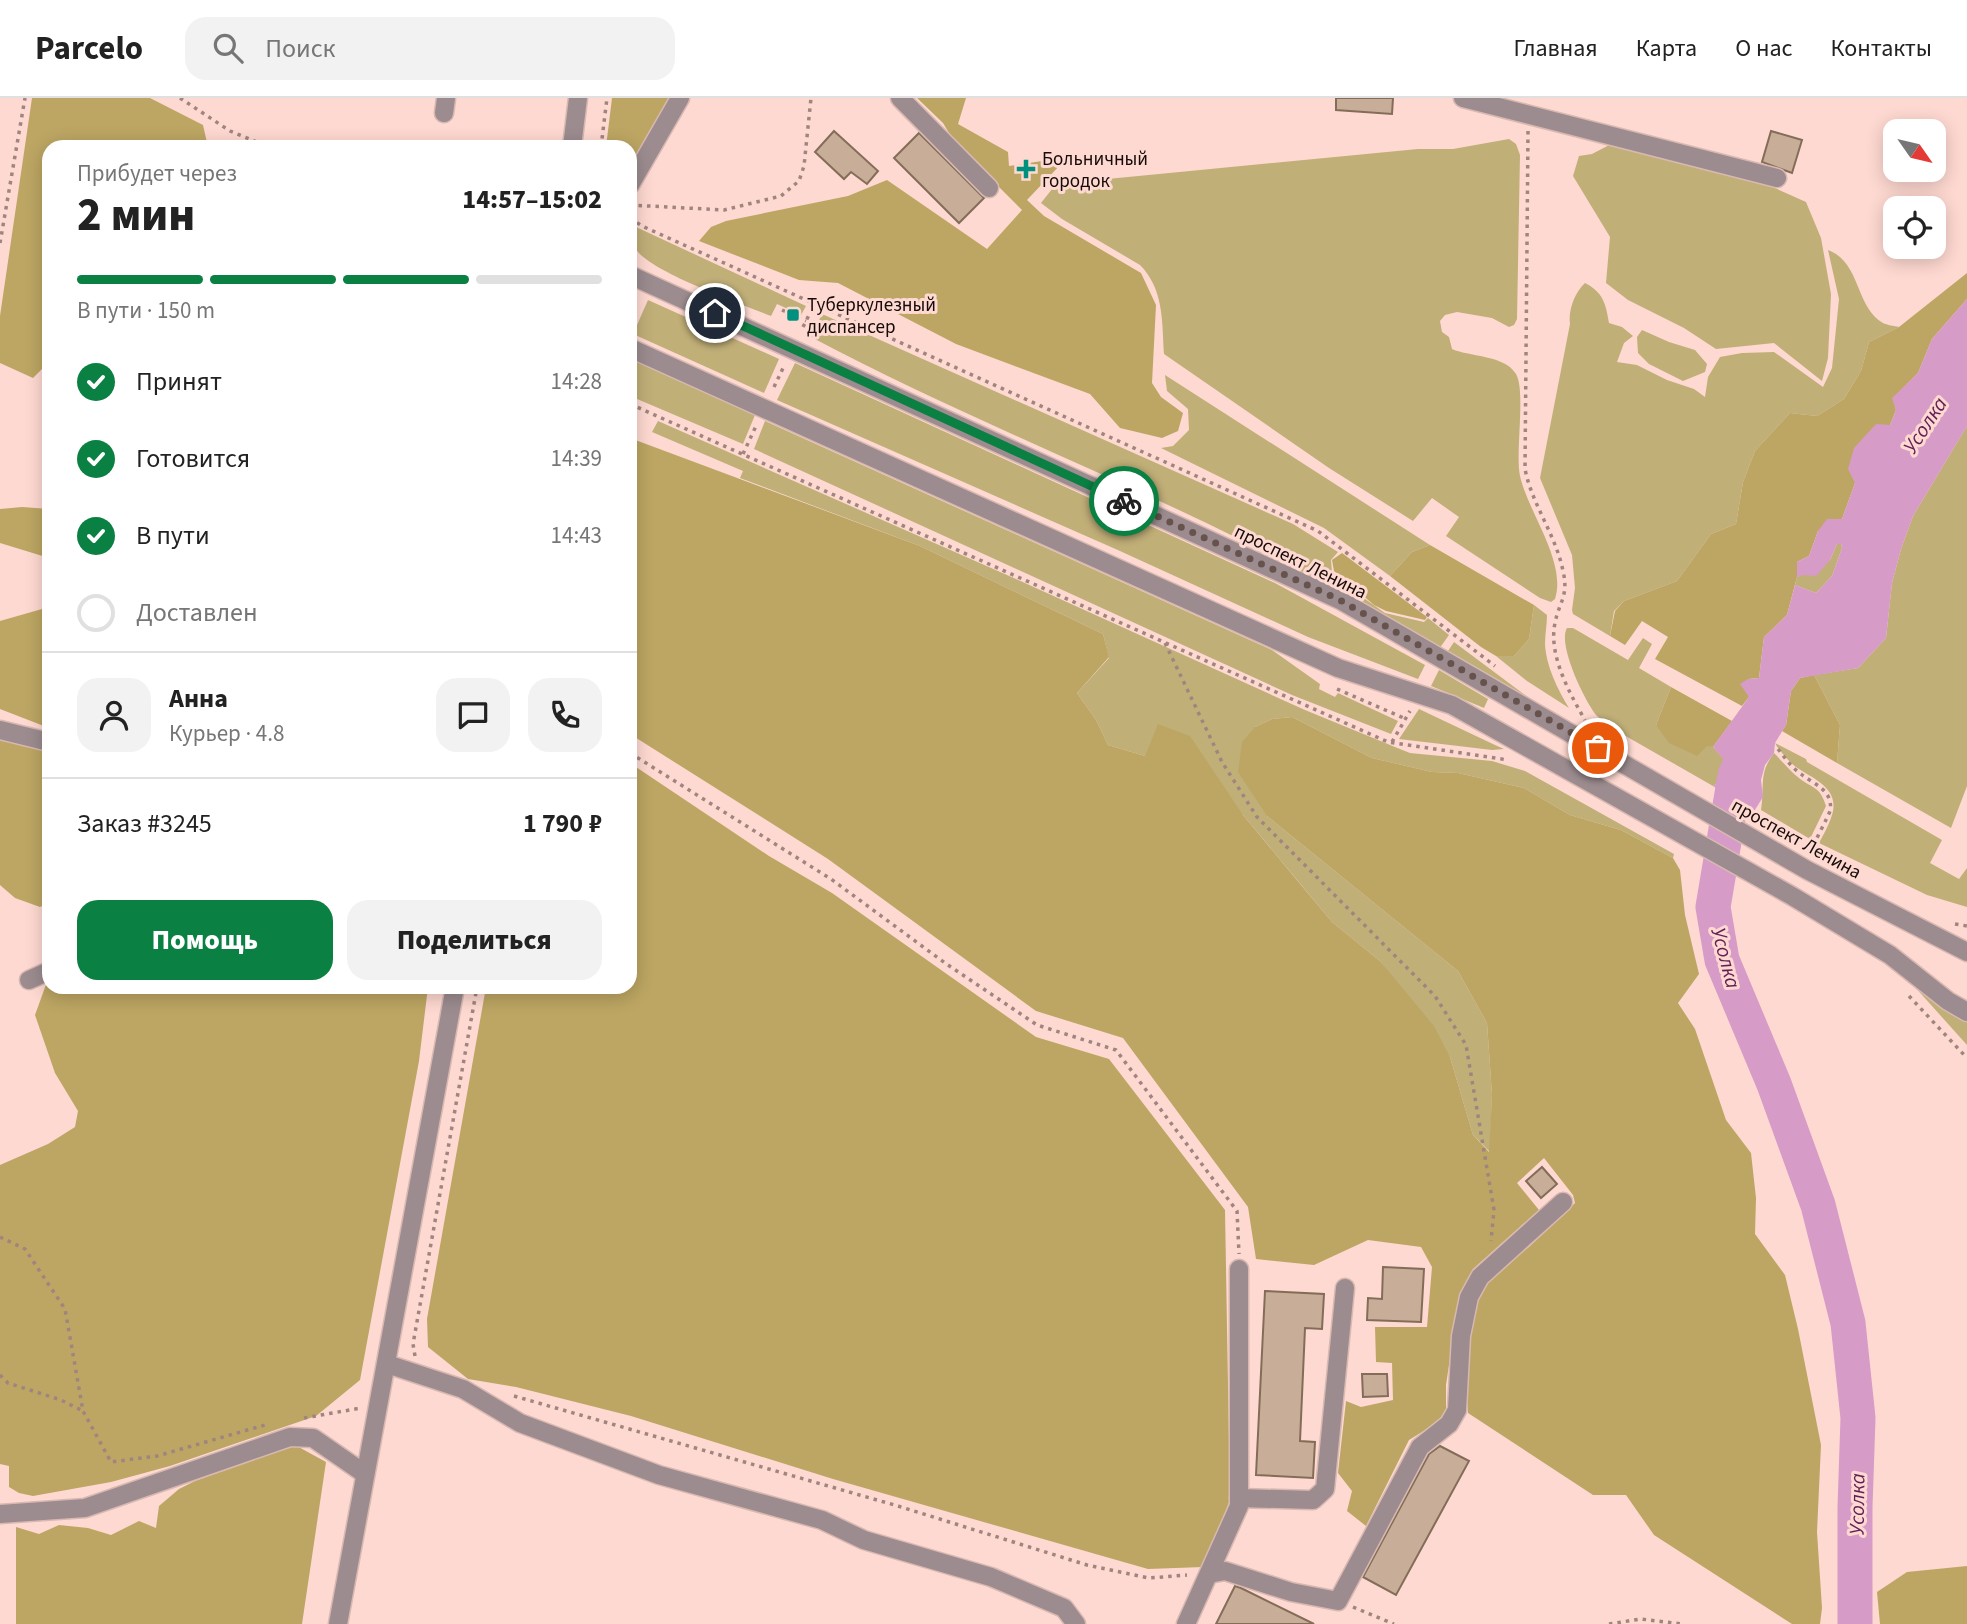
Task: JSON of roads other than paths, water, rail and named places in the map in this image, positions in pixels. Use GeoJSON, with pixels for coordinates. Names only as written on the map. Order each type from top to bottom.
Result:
{"type":"FeatureCollection","features":[{"type":"Feature","properties":{"kind":"street"},"geometry":{"type":"LineString","coordinates":[[573,140],[578,98]]}},
{"type":"Feature","properties":{"kind":"street"},"geometry":{"type":"LineString","coordinates":[[637,173],[680,98]]}},
{"type":"Feature","properties":{"kind":"street"},"geometry":{"type":"LineString","coordinates":[[900,98],[989,188]]}},
{"type":"Feature","properties":{"kind":"street"},"geometry":{"type":"LineString","coordinates":[[1463,98],[1777,177]]}},
{"type":"Feature","properties":{"kind":"street","name":"проспект Ленина"},"geometry":{"type":"LineString","coordinates":[[637,278],[1340,600],[1573,726],[1967,952]]}},
{"type":"Feature","properties":{"kind":"street"},"geometry":{"type":"LineString","coordinates":[[637,351],[1338,668],[1452,705],[1792,896],[1890,955],[1948,1001],[1967,1012]]}},
{"type":"Feature","properties":{"kind":"street"},"geometry":{"type":"LineString","coordinates":[[0,730],[42,740]]}},
{"type":"Feature","properties":{"kind":"street"},"geometry":{"type":"LineString","coordinates":[[29,980],[42,974]]}},
{"type":"Feature","properties":{"kind":"street"},"geometry":{"type":"LineString","coordinates":[[338,1624],[454,994]]}},
{"type":"Feature","properties":{"kind":"street"},"geometry":{"type":"LineString","coordinates":[[1209,1574],[1225,1571],[1291,1592],[1338,1601],[1420,1447],[1449,1424],[1457,1410],[1461,1336],[1469,1297],[1480,1277],[1563,1202]]}},
{"type":"Feature","properties":{"kind":"street"},"geometry":{"type":"LineString","coordinates":[[1186,1624],[1239,1506],[1239,1269]]}},
{"type":"Feature","properties":{"kind":"street"},"geometry":{"type":"LineString","coordinates":[[1239,1498],[1313,1500],[1325,1489],[1345,1288]]}},
{"type":"Feature","properties":{"kind":"street"},"geometry":{"type":"LineString","coordinates":[[387,1364],[463,1389],[520,1423],[659,1475],[822,1520],[864,1540],[991,1577],[1064,1608],[1076,1624]]}},
{"type":"Feature","properties":{"kind":"street"},"geometry":{"type":"LineString","coordinates":[[0,1514],[85,1508],[290,1437],[313,1438],[365,1474]]}},
{"type":"Feature","properties":{"kind":"water"},"geometry":{"type":"Polygon","coordinates":[[[1967,299],[1967,426],[1913,516],[1892,583],[1886,638],[1858,668],[1800,678],[1791,691],[1786,725],[1775,743],[1774,753],[1765,765],[1761,780],[1763,797],[1753,813],[1713,786],[1723,780],[1729,766],[1713,747],[1749,697],[1740,684],[1748,679],[1759,678],[1764,637],[1787,615],[1795,585],[1816,593],[1832,576],[1841,544],[1837,544],[1830,560],[1816,576],[1797,577],[1797,562],[1809,556],[1818,531],[1827,519],[1842,519],[1855,483],[1848,469],[1854,448],[1876,424],[1890,425],[1896,410],[1892,398],[1918,373],[1932,339],[1967,299]]]}},
{"type":"Feature","properties":{"kind":"waterway","name":"Усолка"},"geometry":{"type":"LineString","coordinates":[[1744,755],[1735,776],[1713,907],[1722,960],[1774,1084],[1818,1205],[1848,1323],[1858,1418],[1855,1624]]}},
{"type":"Feature","properties":{"kind":"place","name":"Больничный городок"},"geometry":{"type":"Point","coordinates":[1026,169]}},
{"type":"Feature","properties":{"kind":"place","name":"Туберкулезный диспансер"},"geometry":{"type":"Point","coordinates":[793,315]}}]}
